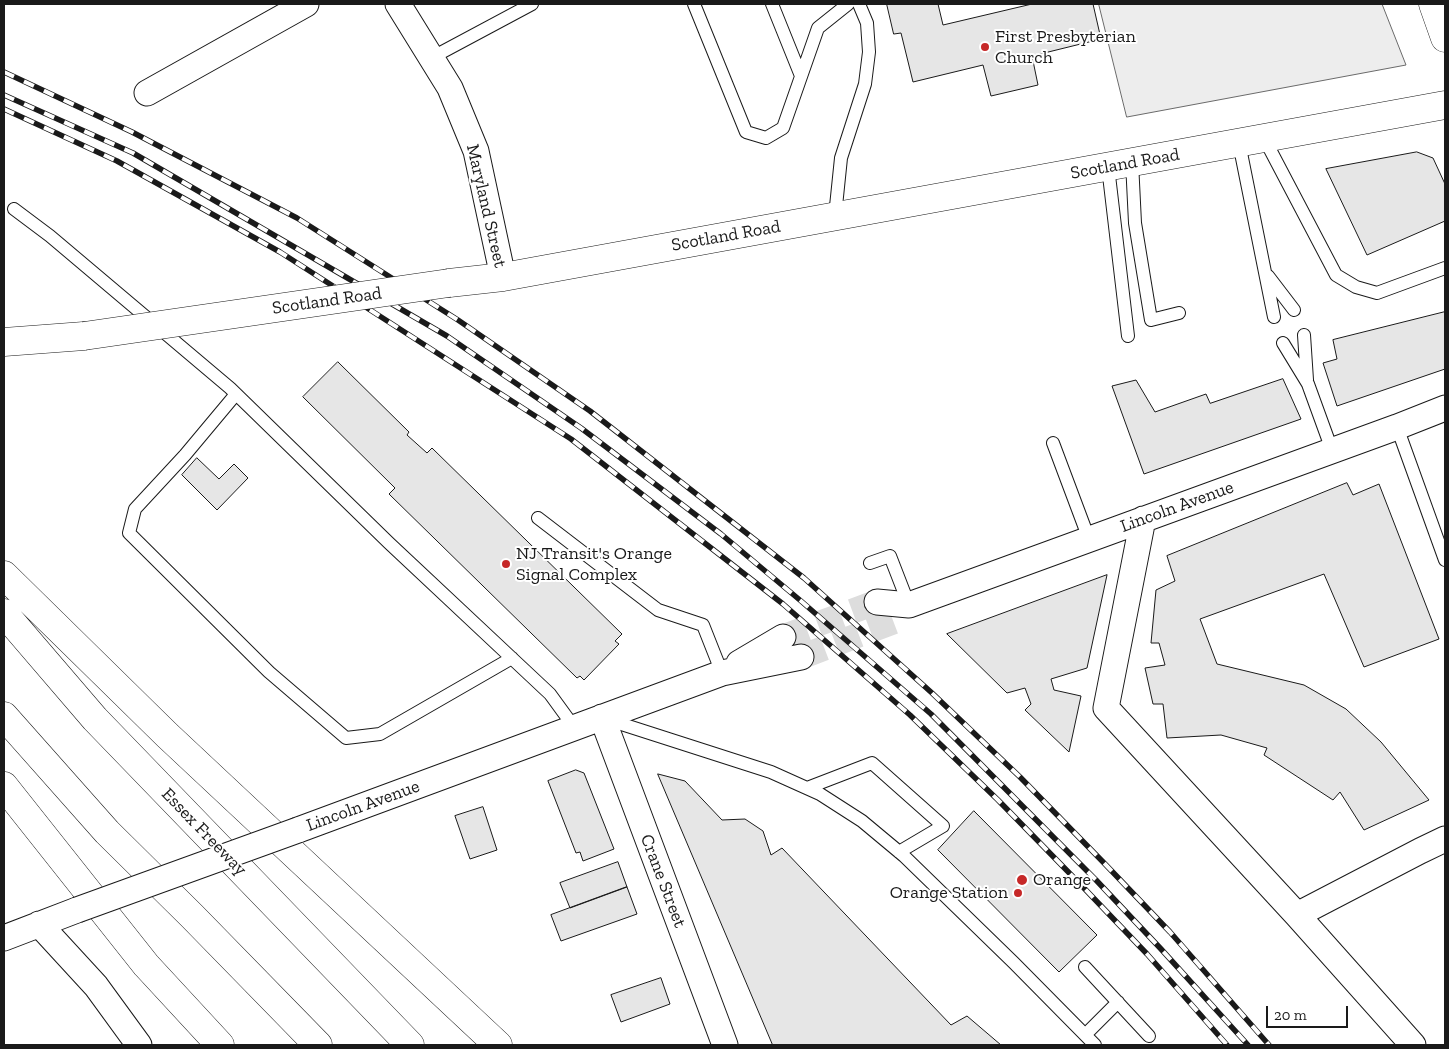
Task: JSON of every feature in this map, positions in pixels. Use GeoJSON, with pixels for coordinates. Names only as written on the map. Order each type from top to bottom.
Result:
{"type":"FeatureCollection","features":[{"type":"Feature","properties":{"kind":"main road"},"geometry":{"type":"LineString","coordinates":[[1433,4],[1445,38]]}},
{"type":"Feature","properties":{"kind":"main road","name":"Scotland Road"},"geometry":{"type":"LineString","coordinates":[[4,342],[84,336],[449,282],[503,277],[1445,105]]}},
{"type":"Feature","properties":{"kind":"main road"},"geometry":{"type":"LineString","coordinates":[[4,575],[167,735],[498,1045]]}},
{"type":"Feature","properties":{"kind":"main road","name":"Essex Freeway"},"geometry":{"type":"LineString","coordinates":[[4,613],[95,719],[410,1045]]}},
{"type":"Feature","properties":{"kind":"main road"},"geometry":{"type":"LineString","coordinates":[[4,716],[107,832],[318,1045]]}},
{"type":"Feature","properties":{"kind":"main road"},"geometry":{"type":"LineString","coordinates":[[4,786],[146,965],[220,1045]]}},
{"type":"Feature","properties":{"kind":"street"},"geometry":{"type":"LineString","coordinates":[[147,93],[306,4]]}},
{"type":"Feature","properties":{"kind":"street","name":"Maryland Street"},"geometry":{"type":"LineString","coordinates":[[398,4],[450,88],[476,151],[503,277]]}},
{"type":"Feature","properties":{"kind":"street","name":"Lincoln Avenue"},"geometry":{"type":"LineString","coordinates":[[877,602],[903,613],[1089,539],[1445,408]]}},
{"type":"Feature","properties":{"kind":"street"},"geometry":{"type":"LineString","coordinates":[[1143,519],[1106,708],[1413,1045]]}},
{"type":"Feature","properties":{"kind":"street","name":"Lincoln Avenue"},"geometry":{"type":"LineString","coordinates":[[722,673],[784,637]]}},
{"type":"Feature","properties":{"kind":"street","name":"Lincoln Avenue"},"geometry":{"type":"LineString","coordinates":[[4,938],[722,673],[801,657]]}},
{"type":"Feature","properties":{"kind":"street","name":"Crane Street"},"geometry":{"type":"LineString","coordinates":[[602,718],[725,1045]]}},
{"type":"Feature","properties":{"kind":"street"},"geometry":{"type":"LineString","coordinates":[[1297,916],[1420,851],[1445,840]]}},
{"type":"Feature","properties":{"kind":"street"},"geometry":{"type":"LineString","coordinates":[[39,924],[96,986],[138,1045]]}},
{"type":"Feature","properties":{"kind":"lane"},"geometry":{"type":"LineString","coordinates":[[431,58],[532,4]]}},
{"type":"Feature","properties":{"kind":"lane"},"geometry":{"type":"LineString","coordinates":[[694,4],[746,132],[766,138],[783,128],[818,28],[848,4]]}},
{"type":"Feature","properties":{"kind":"lane"},"geometry":{"type":"LineString","coordinates":[[772,4],[801,76]]}},
{"type":"Feature","properties":{"kind":"lane"},"geometry":{"type":"LineString","coordinates":[[835,216],[841,158],[865,84],[869,52],[867,23],[859,4]]}},
{"type":"Feature","properties":{"kind":"lane"},"geometry":{"type":"LineString","coordinates":[[1252,141],[1336,275],[1356,287],[1377,293],[1445,268]]}},
{"type":"Feature","properties":{"kind":"lane"},"geometry":{"type":"LineString","coordinates":[[1252,141],[1266,274],[1274,317]]}},
{"type":"Feature","properties":{"kind":"lane"},"geometry":{"type":"LineString","coordinates":[[1120,164],[1136,223],[1151,320],[1179,312]]}},
{"type":"Feature","properties":{"kind":"lane"},"geometry":{"type":"LineString","coordinates":[[1120,164],[1128,336]]}},
{"type":"Feature","properties":{"kind":"lane"},"geometry":{"type":"LineString","coordinates":[[14,209],[50,236],[236,394],[389,543],[550,694],[574,728]]}},
{"type":"Feature","properties":{"kind":"lane"},"geometry":{"type":"LineString","coordinates":[[1266,274],[1294,310]]}},
{"type":"Feature","properties":{"kind":"lane"},"geometry":{"type":"LineString","coordinates":[[1304,335],[1308,384]]}},
{"type":"Feature","properties":{"kind":"lane"},"geometry":{"type":"LineString","coordinates":[[1283,343],[1308,384],[1332,450]]}},
{"type":"Feature","properties":{"kind":"lane"},"geometry":{"type":"LineString","coordinates":[[236,394],[185,455],[135,509],[129,533],[269,672],[346,738],[380,734],[512,658]]}},
{"type":"Feature","properties":{"kind":"lane"},"geometry":{"type":"LineString","coordinates":[[1397,427],[1445,560]]}},
{"type":"Feature","properties":{"kind":"lane"},"geometry":{"type":"LineString","coordinates":[[1053,443],[1089,539]]}},
{"type":"Feature","properties":{"kind":"lane"},"geometry":{"type":"LineString","coordinates":[[538,518],[658,610],[703,624],[722,673]]}},
{"type":"Feature","properties":{"kind":"lane"},"geometry":{"type":"LineString","coordinates":[[870,563],[890,556],[903,613]]}},
{"type":"Feature","properties":{"kind":"lane"},"geometry":{"type":"LineString","coordinates":[[602,718],[771,772],[820,794],[862,821],[899,852],[1014,963],[1095,1045]]}},
{"type":"Feature","properties":{"kind":"lane"},"geometry":{"type":"LineString","coordinates":[[807,788],[872,763],[943,826],[899,852]]}},
{"type":"Feature","properties":{"kind":"lane"},"geometry":{"type":"LineString","coordinates":[[1085,967],[1149,1036]]}},
{"type":"Feature","properties":{"kind":"lane"},"geometry":{"type":"LineString","coordinates":[[1084,1035],[1118,1002]]}},
{"type":"Feature","properties":{"kind":"shaded area"},"geometry":{"type":"Polygon","coordinates":[[[1099,4],[1382,4],[1406,65],[1127,117],[1099,4]]]}},
{"type":"Feature","properties":{"kind":"building","name":"First Presbyterian Church"},"geometry":{"type":"Polygon","coordinates":[[[887,4],[938,4],[943,25],[1032,4],[1093,4],[1101,39],[1032,56],[1038,85],[991,96],[983,65],[913,82],[901,33],[894,34],[887,4]]]}},
{"type":"Feature","properties":{"kind":"building"},"geometry":{"type":"Polygon","coordinates":[[[1417,152],[1433,158],[1445,184],[1445,221],[1367,255],[1326,169],[1417,152]]]}},
{"type":"Feature","properties":{"kind":"building"},"geometry":{"type":"Polygon","coordinates":[[[1445,312],[1445,369],[1337,406],[1323,363],[1337,359],[1333,340],[1445,312]]]}},
{"type":"Feature","properties":{"kind":"building","name":"NJ Transit's Orange Signal Complex"},"geometry":{"type":"Polygon","coordinates":[[[338,362],[409,432],[407,435],[427,453],[432,448],[622,634],[615,641],[619,644],[584,680],[580,676],[577,678],[389,494],[395,488],[303,397],[338,362]]]}},
{"type":"Feature","properties":{"kind":"building"},"geometry":{"type":"Polygon","coordinates":[[[1283,379],[1301,419],[1144,474],[1112,386],[1136,380],[1155,412],[1206,394],[1210,403],[1283,379]]]}},
{"type":"Feature","properties":{"kind":"building"},"geometry":{"type":"Polygon","coordinates":[[[197,458],[219,479],[234,464],[248,478],[217,510],[182,475],[197,458]]]}},
{"type":"Feature","properties":{"kind":"building"},"geometry":{"type":"Polygon","coordinates":[[[1347,483],[1353,495],[1379,484],[1439,639],[1364,667],[1324,574],[1200,619],[1217,664],[1304,685],[1346,709],[1381,742],[1429,800],[1364,830],[1340,792],[1333,800],[1264,755],[1267,748],[1221,735],[1167,738],[1163,704],[1153,704],[1145,668],[1165,665],[1159,643],[1151,643],[1156,590],[1175,581],[1167,556],[1347,483]]]}},
{"type":"Feature","properties":{"kind":"building"},"geometry":{"type":"Polygon","coordinates":[[[1107,575],[1087,668],[1051,679],[1054,690],[1081,696],[1069,752],[1025,710],[1031,704],[1025,688],[1007,693],[947,634],[1107,575]]]}},
{"type":"Feature","properties":{"kind":"building"},"geometry":{"type":"Polygon","coordinates":[[[576,770],[584,773],[614,849],[583,861],[580,852],[576,853],[548,781],[576,770]]]}},
{"type":"Feature","properties":{"kind":"building"},"geometry":{"type":"Polygon","coordinates":[[[658,774],[685,781],[722,820],[745,819],[763,831],[771,855],[782,848],[951,1025],[967,1016],[1001,1045],[773,1045],[658,774]]]}},
{"type":"Feature","properties":{"kind":"building"},"geometry":{"type":"Polygon","coordinates":[[[483,807],[497,850],[470,859],[455,816],[483,807]]]}},
{"type":"Feature","properties":{"kind":"building","name":"Orange Station"},"geometry":{"type":"Polygon","coordinates":[[[974,811],[1097,935],[1059,972],[938,850],[974,811]]]}},
{"type":"Feature","properties":{"kind":"building"},"geometry":{"type":"Polygon","coordinates":[[[618,862],[627,887],[570,908],[560,883],[618,862]]]}},
{"type":"Feature","properties":{"kind":"building"},"geometry":{"type":"Polygon","coordinates":[[[627,887],[637,914],[561,941],[551,915],[627,887]]]}},
{"type":"Feature","properties":{"kind":"building"},"geometry":{"type":"Polygon","coordinates":[[[661,978],[670,1004],[621,1022],[611,995],[661,978]]]}},
{"type":"Feature","properties":{"kind":"tunnel"},"geometry":{"type":"LineString","coordinates":[[783,637],[877,602]]}},
{"type":"Feature","properties":{"kind":"tunnel"},"geometry":{"type":"LineString","coordinates":[[801,657],[898,620]]}},
{"type":"Feature","properties":{"kind":"railway"},"geometry":{"type":"LineString","coordinates":[[4,72],[132,132],[297,218],[458,320],[590,411],[804,578],[932,693],[1020,777],[1105,864],[1170,932],[1269,1045]]}},
{"type":"Feature","properties":{"kind":"railway"},"geometry":{"type":"LineString","coordinates":[[4,95],[133,153],[447,336],[581,428],[721,534],[931,714],[1096,880],[1248,1045]]}},
{"type":"Feature","properties":{"kind":"railway"},"geometry":{"type":"LineString","coordinates":[[4,109],[117,161],[280,252],[571,439],[783,604],[910,715],[998,800],[1082,886],[1147,954],[1227,1045]]}},
{"type":"Feature","properties":{"kind":"place","name":"First Presbyterian Church"},"geometry":{"type":"Point","coordinates":[985,47]}},
{"type":"Feature","properties":{"kind":"place","name":"NJ Transit's Orange Signal Complex"},"geometry":{"type":"Point","coordinates":[506,564]}},
{"type":"Feature","properties":{"kind":"place","name":"Orange"},"geometry":{"type":"Point","coordinates":[1022,880]}},
{"type":"Feature","properties":{"kind":"place","name":"Orange Station"},"geometry":{"type":"Point","coordinates":[1018,893]}}]}
